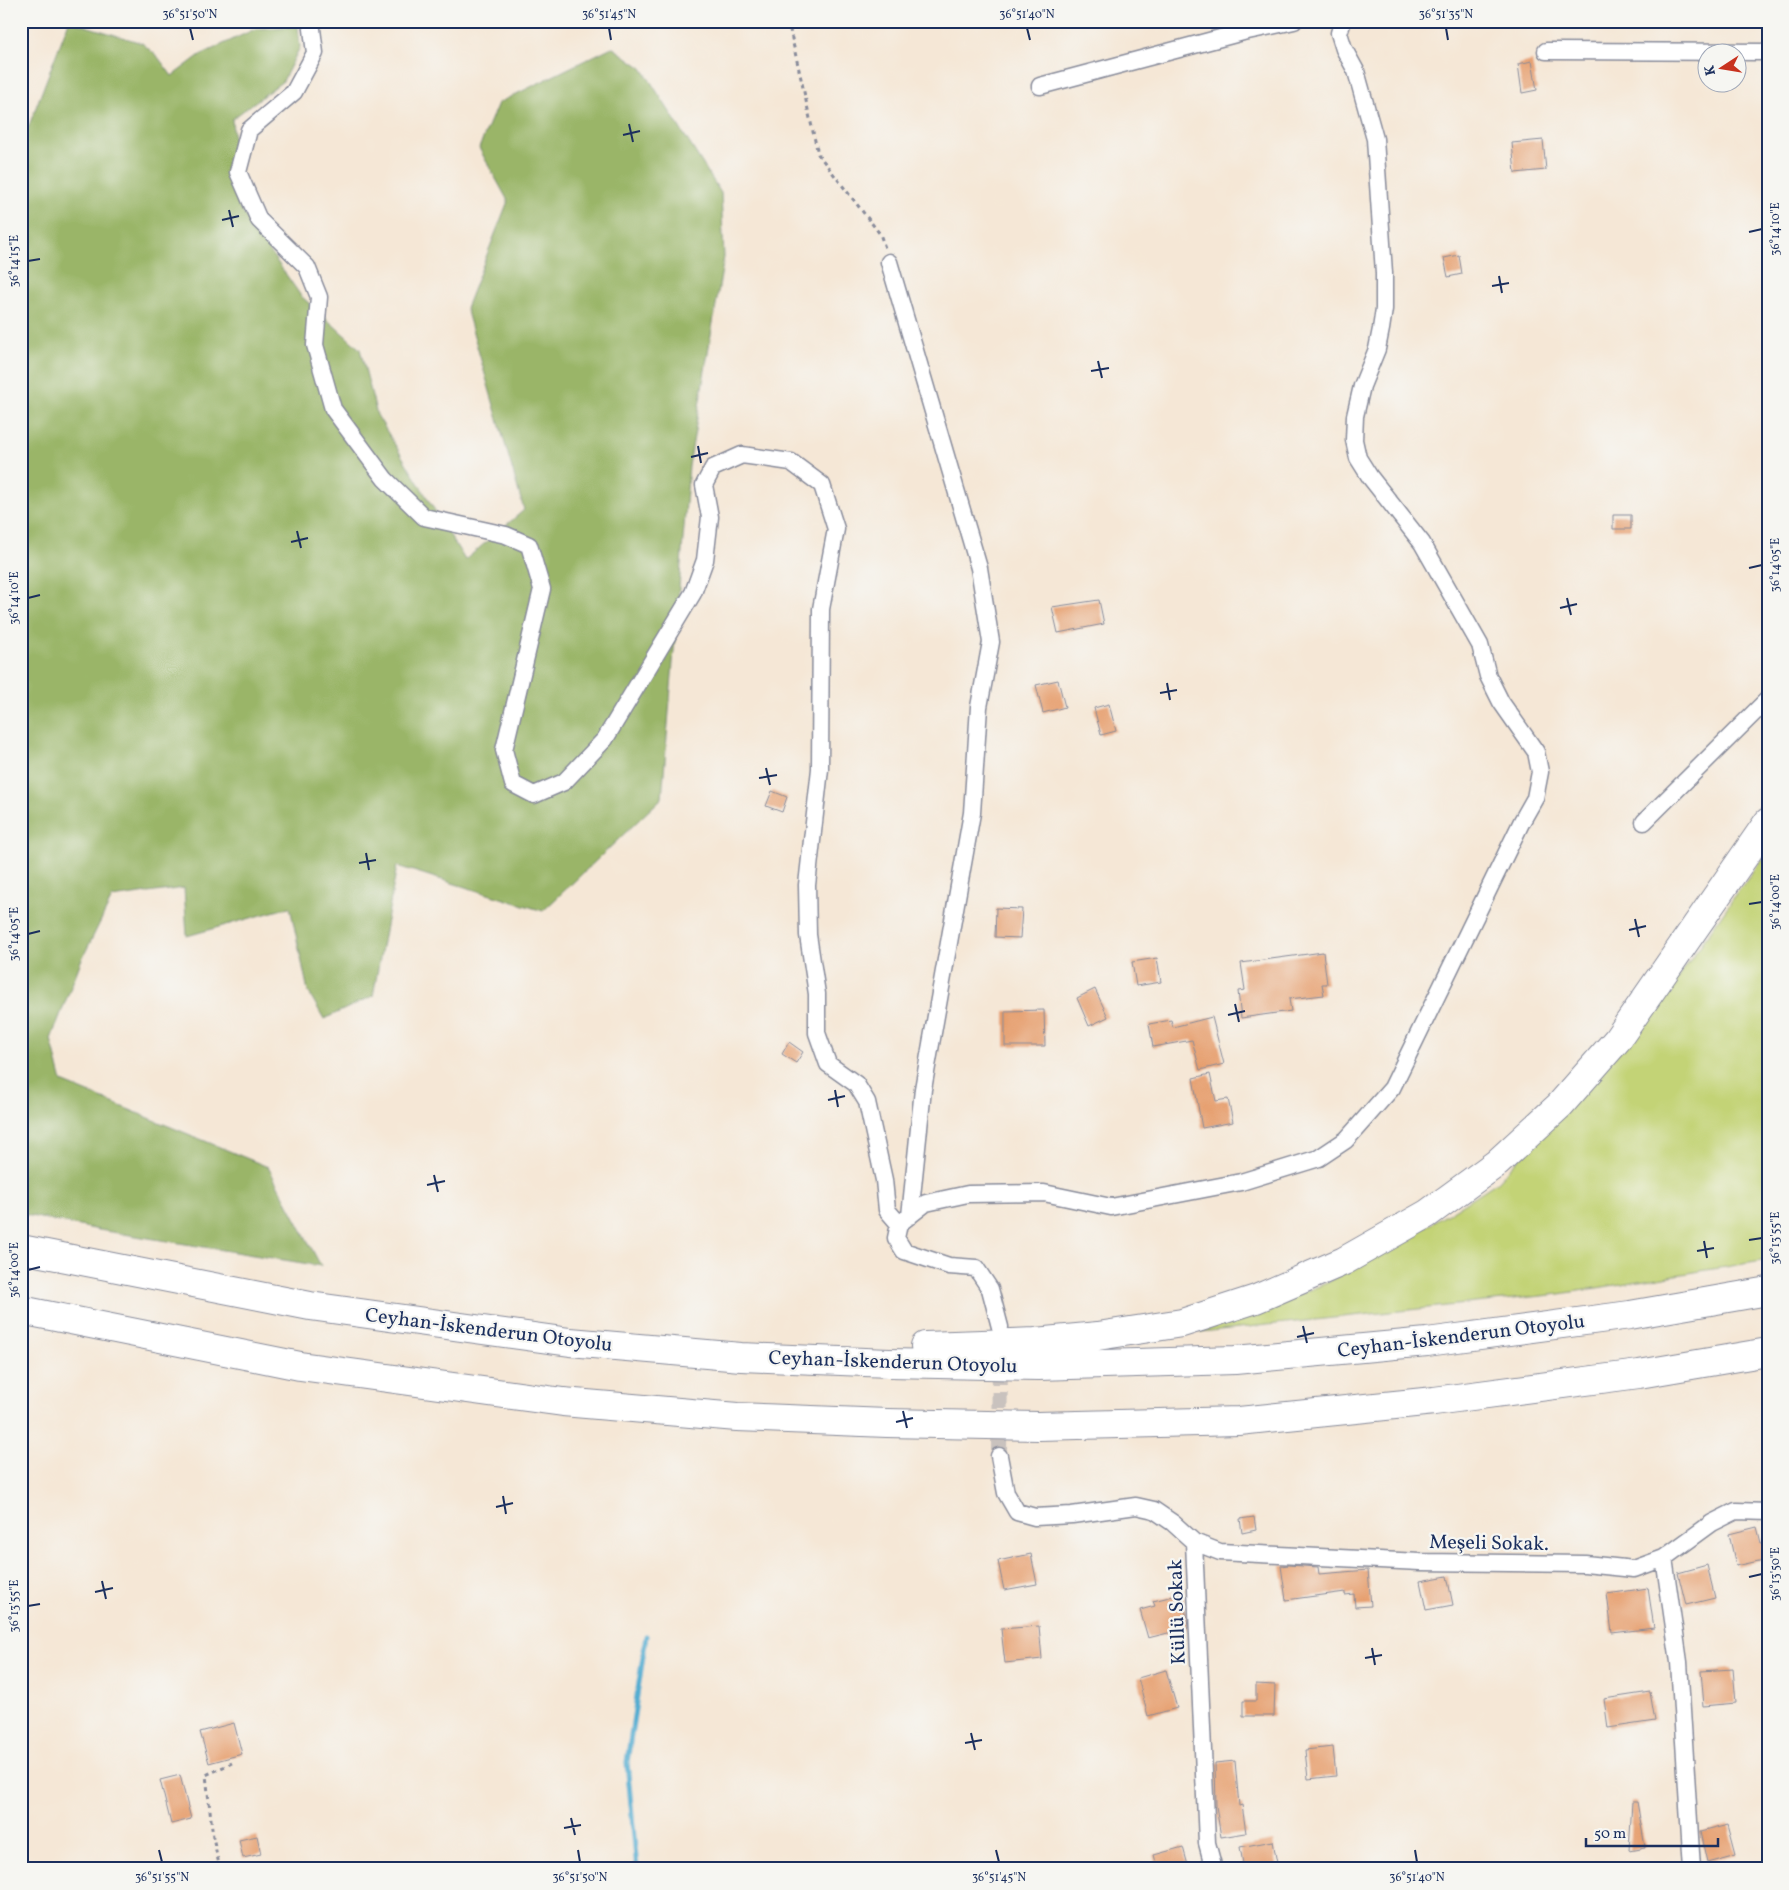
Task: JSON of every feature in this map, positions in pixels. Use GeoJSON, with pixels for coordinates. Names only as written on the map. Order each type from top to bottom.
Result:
{"type":"FeatureCollection","features":[{"type":"Feature","properties":{"kind":"highway"},"geometry":{"type":"LineString","coordinates":[[570,1342],[743,1348],[875,1347],[1035,1342],[1098,1336],[1182,1323],[1256,1299],[1344,1261],[1426,1214],[1496,1164],[1560,1105],[1617,1040],[1768,822]]}},
{"type":"Feature","properties":{"kind":"highway","name":"Ceyhan-İskenderun Otoyolu"},"geometry":{"type":"LineString","coordinates":[[21,1249],[310,1306],[570,1342],[741,1356],[889,1363],[1038,1366],[1235,1360],[1466,1336],[1630,1315],[1768,1291]]}},
{"type":"Feature","properties":{"kind":"highway"},"geometry":{"type":"LineString","coordinates":[[21,1310],[300,1366],[564,1402],[737,1417],[897,1423],[1038,1426],[1239,1421],[1434,1401],[1639,1374],[1768,1352]]}},
{"type":"Feature","properties":{"kind":"street"},"geometry":{"type":"LineString","coordinates":[[311,21],[315,53],[294,92],[249,130],[238,172],[259,220],[307,267],[319,296],[315,345],[333,409],[386,479],[424,517],[506,535],[529,545],[542,589],[504,750],[513,784],[534,795],[564,782],[605,739],[693,593],[706,560],[710,517],[704,485],[713,468],[742,455],[792,462],[822,485],[836,529],[821,609],[820,769],[807,885],[808,935],[817,994],[817,1033],[828,1064],[856,1084],[867,1102],[884,1180],[887,1210],[905,1220]]}},
{"type":"Feature","properties":{"kind":"street"},"geometry":{"type":"LineString","coordinates":[[1040,86],[1243,32],[1294,21]]}},
{"type":"Feature","properties":{"kind":"street"},"geometry":{"type":"LineString","coordinates":[[905,1220],[926,1203],[968,1194],[1044,1193],[1111,1207],[1159,1199],[1241,1182],[1319,1158],[1346,1140],[1392,1088],[1535,798],[1540,772],[1536,752],[1501,702],[1488,676],[1480,645],[1422,543],[1370,477],[1358,458],[1354,440],[1355,416],[1362,386],[1376,349],[1381,329],[1384,309],[1384,273],[1375,139],[1356,71],[1344,49],[1339,33],[1343,21]]}},
{"type":"Feature","properties":{"kind":"street"},"geometry":{"type":"LineString","coordinates":[[1546,51],[1768,52]]}},
{"type":"Feature","properties":{"kind":"street"},"geometry":{"type":"LineString","coordinates":[[890,262],[979,568],[991,642],[979,707],[972,813],[923,1089],[905,1220],[896,1238],[904,1251],[948,1266],[976,1268],[990,1289],[1000,1327]]}},
{"type":"Feature","properties":{"kind":"street"},"geometry":{"type":"LineString","coordinates":[[1644,822],[1768,699]]}},
{"type":"Feature","properties":{"kind":"street","name":"Küllü Sokak"},"geometry":{"type":"LineString","coordinates":[[999,1456],[1006,1493],[1017,1512],[1035,1516],[1072,1516],[1136,1506],[1154,1510],[1174,1523],[1194,1542],[1207,1843],[1214,1869]]}},
{"type":"Feature","properties":{"kind":"street","name":"Meşeli Sokak."},"geometry":{"type":"LineString","coordinates":[[1194,1542],[1220,1552],[1420,1562],[1585,1564],[1634,1569],[1664,1558],[1712,1523],[1736,1511],[1768,1512]]}},
{"type":"Feature","properties":{"kind":"street"},"geometry":{"type":"LineString","coordinates":[[1664,1558],[1679,1662],[1692,1869]]}},
{"type":"Feature","properties":{"kind":"path"},"geometry":{"type":"LineString","coordinates":[[788,21],[818,154],[880,234],[890,262]]}},
{"type":"Feature","properties":{"kind":"path"},"geometry":{"type":"LineString","coordinates":[[220,1869],[213,1837],[206,1775],[232,1763]]}},
{"type":"Feature","properties":{"kind":"green space"},"geometry":{"type":"Polygon","coordinates":[[[69,21],[142,43],[158,57],[172,76],[200,55],[255,29],[298,26],[300,47],[283,81],[232,119],[239,207],[301,296],[360,349],[377,415],[465,560],[524,510],[466,308],[508,201],[479,148],[498,103],[612,47],[642,68],[721,193],[724,257],[689,466],[662,798],[543,911],[397,866],[373,996],[324,1019],[308,991],[290,907],[187,936],[184,888],[112,898],[81,961],[51,1039],[62,1082],[268,1167],[321,1266],[99,1230],[21,1214],[21,149],[69,21]]]}},
{"type":"Feature","properties":{"kind":"green space"},"geometry":{"type":"Polygon","coordinates":[[[1768,852],[1768,1260],[1560,1294],[1201,1332],[1327,1283],[1448,1214],[1497,1182],[1649,1019],[1768,852]]]}},
{"type":"Feature","properties":{"kind":"building"},"geometry":{"type":"Polygon","coordinates":[[[1532,61],[1537,90],[1522,93],[1518,64],[1532,61]]]}},
{"type":"Feature","properties":{"kind":"building"},"geometry":{"type":"Polygon","coordinates":[[[1543,140],[1546,170],[1515,173],[1512,143],[1543,140]]]}},
{"type":"Feature","properties":{"kind":"building"},"geometry":{"type":"Polygon","coordinates":[[[1459,255],[1462,274],[1448,277],[1444,258],[1459,255]]]}},
{"type":"Feature","properties":{"kind":"building"},"geometry":{"type":"Polygon","coordinates":[[[1613,515],[1631,515],[1631,529],[1613,529],[1613,515]]]}},
{"type":"Feature","properties":{"kind":"building"},"geometry":{"type":"Polygon","coordinates":[[[1099,600],[1104,624],[1058,633],[1052,607],[1099,600]]]}},
{"type":"Feature","properties":{"kind":"building"},"geometry":{"type":"Polygon","coordinates":[[[1058,680],[1065,707],[1043,713],[1036,685],[1058,680]]]}},
{"type":"Feature","properties":{"kind":"building"},"geometry":{"type":"Polygon","coordinates":[[[1109,704],[1116,731],[1101,735],[1094,708],[1109,704]]]}},
{"type":"Feature","properties":{"kind":"building"},"geometry":{"type":"Polygon","coordinates":[[[772,791],[787,797],[782,812],[766,806],[772,791]]]}},
{"type":"Feature","properties":{"kind":"building"},"geometry":{"type":"Polygon","coordinates":[[[996,908],[1022,909],[1020,938],[995,937],[996,908]]]}},
{"type":"Feature","properties":{"kind":"building"},"geometry":{"type":"Polygon","coordinates":[[[1323,952],[1327,984],[1322,984],[1324,995],[1289,999],[1291,1011],[1241,1018],[1238,991],[1245,990],[1241,963],[1323,952]]]}},
{"type":"Feature","properties":{"kind":"building"},"geometry":{"type":"Polygon","coordinates":[[[1157,958],[1161,982],[1136,986],[1132,962],[1157,958]]]}},
{"type":"Feature","properties":{"kind":"building"},"geometry":{"type":"Polygon","coordinates":[[[1095,989],[1108,1017],[1089,1026],[1077,998],[1095,989]]]}},
{"type":"Feature","properties":{"kind":"building"},"geometry":{"type":"Polygon","coordinates":[[[1044,1010],[1045,1046],[1005,1046],[1005,1011],[1044,1010]]]}},
{"type":"Feature","properties":{"kind":"building"},"geometry":{"type":"Polygon","coordinates":[[[1212,1017],[1224,1064],[1200,1070],[1192,1040],[1153,1047],[1149,1024],[1171,1020],[1173,1027],[1212,1017]]]}},
{"type":"Feature","properties":{"kind":"building"},"geometry":{"type":"Polygon","coordinates":[[[789,1042],[803,1052],[796,1063],[782,1054],[789,1042]]]}},
{"type":"Feature","properties":{"kind":"building"},"geometry":{"type":"Polygon","coordinates":[[[1210,1074],[1216,1101],[1228,1099],[1233,1122],[1202,1128],[1193,1078],[1210,1074]]]}},
{"type":"Feature","properties":{"kind":"building"},"geometry":{"type":"Polygon","coordinates":[[[1254,1517],[1256,1530],[1242,1533],[1240,1519],[1254,1517]]]}},
{"type":"Feature","properties":{"kind":"building"},"geometry":{"type":"Polygon","coordinates":[[[1757,1527],[1761,1543],[1768,1542],[1768,1559],[1736,1566],[1729,1534],[1757,1527]]]}},
{"type":"Feature","properties":{"kind":"building"},"geometry":{"type":"Polygon","coordinates":[[[1031,1554],[1037,1584],[1004,1590],[998,1561],[1031,1554]]]}},
{"type":"Feature","properties":{"kind":"building"},"geometry":{"type":"Polygon","coordinates":[[[1707,1565],[1715,1598],[1686,1605],[1678,1573],[1707,1565]]]}},
{"type":"Feature","properties":{"kind":"building"},"geometry":{"type":"Polygon","coordinates":[[[1281,1566],[1318,1567],[1319,1574],[1368,1570],[1371,1606],[1355,1607],[1354,1594],[1345,1595],[1345,1592],[1286,1600],[1281,1566]]]}},
{"type":"Feature","properties":{"kind":"building"},"geometry":{"type":"Polygon","coordinates":[[[1447,1576],[1453,1605],[1426,1610],[1420,1581],[1447,1576]]]}},
{"type":"Feature","properties":{"kind":"building"},"geometry":{"type":"Polygon","coordinates":[[[1648,1588],[1654,1628],[1612,1633],[1607,1594],[1648,1588]]]}},
{"type":"Feature","properties":{"kind":"building"},"geometry":{"type":"Polygon","coordinates":[[[1182,1594],[1188,1628],[1148,1638],[1140,1610],[1155,1606],[1153,1601],[1182,1594]]]}},
{"type":"Feature","properties":{"kind":"building"},"geometry":{"type":"Polygon","coordinates":[[[1039,1626],[1042,1659],[1005,1663],[1001,1629],[1039,1626]]]}},
{"type":"Feature","properties":{"kind":"building"},"geometry":{"type":"Polygon","coordinates":[[[1733,1669],[1736,1703],[1704,1706],[1701,1671],[1733,1669]]]}},
{"type":"Feature","properties":{"kind":"building"},"geometry":{"type":"Polygon","coordinates":[[[1166,1670],[1177,1708],[1148,1716],[1138,1678],[1166,1670]]]}},
{"type":"Feature","properties":{"kind":"building"},"geometry":{"type":"Polygon","coordinates":[[[1256,1684],[1275,1685],[1274,1716],[1243,1716],[1243,1701],[1256,1701],[1256,1684]]]}},
{"type":"Feature","properties":{"kind":"building"},"geometry":{"type":"Polygon","coordinates":[[[1650,1692],[1655,1721],[1608,1728],[1604,1699],[1650,1692]]]}},
{"type":"Feature","properties":{"kind":"building"},"geometry":{"type":"Polygon","coordinates":[[[234,1723],[242,1754],[209,1763],[200,1732],[234,1723]]]}},
{"type":"Feature","properties":{"kind":"building"},"geometry":{"type":"Polygon","coordinates":[[[1333,1747],[1336,1776],[1308,1779],[1305,1750],[1333,1747]]]}},
{"type":"Feature","properties":{"kind":"building"},"geometry":{"type":"Polygon","coordinates":[[[1235,1761],[1239,1806],[1242,1805],[1246,1833],[1221,1837],[1216,1806],[1215,1763],[1235,1761]]]}},
{"type":"Feature","properties":{"kind":"building"},"geometry":{"type":"Polygon","coordinates":[[[180,1775],[191,1819],[171,1824],[160,1780],[180,1775]]]}},
{"type":"Feature","properties":{"kind":"building"},"geometry":{"type":"Polygon","coordinates":[[[1632,1802],[1637,1802],[1645,1847],[1629,1850],[1632,1802]]]}},
{"type":"Feature","properties":{"kind":"building"},"geometry":{"type":"Polygon","coordinates":[[[1728,1825],[1736,1855],[1707,1863],[1700,1832],[1728,1825]]]}},
{"type":"Feature","properties":{"kind":"building"},"geometry":{"type":"Polygon","coordinates":[[[257,1836],[261,1854],[243,1858],[239,1840],[257,1836]]]}},
{"type":"Feature","properties":{"kind":"building"},"geometry":{"type":"Polygon","coordinates":[[[1273,1841],[1278,1869],[1244,1869],[1240,1847],[1273,1841]]]}},
{"type":"Feature","properties":{"kind":"building"},"geometry":{"type":"Polygon","coordinates":[[[1183,1847],[1189,1869],[1158,1869],[1154,1855],[1183,1847]]]}},
{"type":"Feature","properties":{"kind":"waterway"},"geometry":{"type":"LineString","coordinates":[[637,1869],[627,1762],[646,1636]]}},
{"type":"Feature","properties":{"kind":"tunnel"},"geometry":{"type":"LineString","coordinates":[[999,1456],[1000,1358]]}}]}
